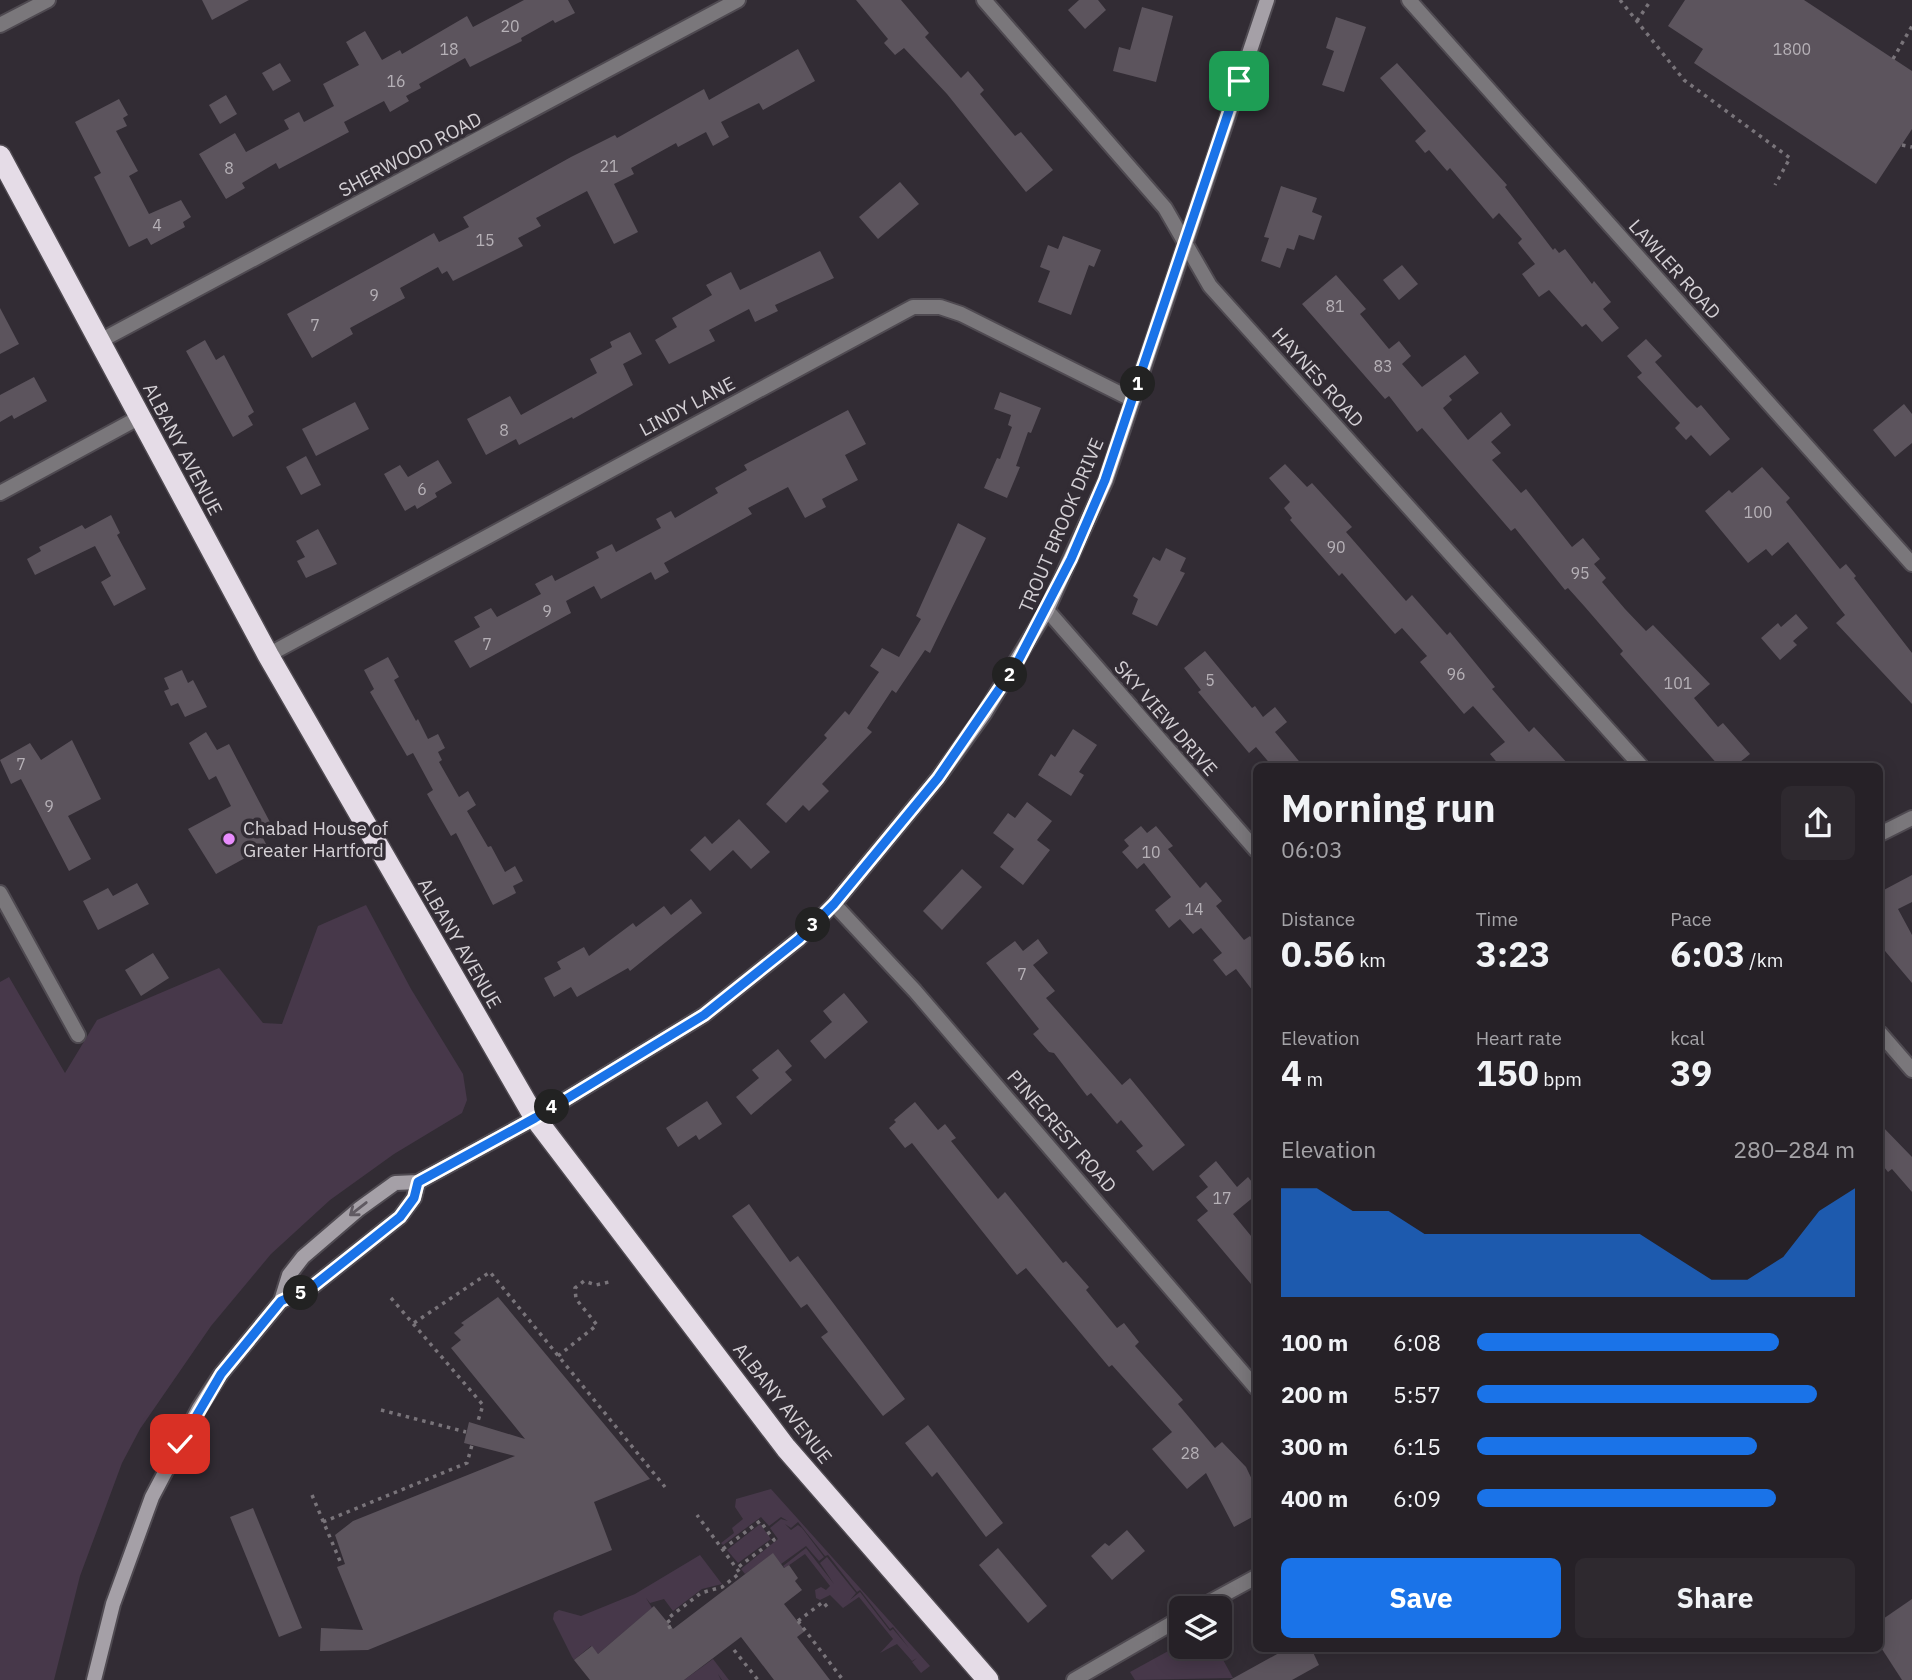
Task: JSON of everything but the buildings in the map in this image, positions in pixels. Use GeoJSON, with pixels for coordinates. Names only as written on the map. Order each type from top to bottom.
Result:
{"type":"FeatureCollection","features":[{"type":"Feature","properties":{"kind":"highway","name":"ALBANY AVENUE"},"geometry":{"type":"LineString","coordinates":[[0,156],[268,655],[535,1118],[786,1448],[988,1680]]}},
{"type":"Feature","properties":{"kind":"main road","name":"TROUT BROOK DRIVE"},"geometry":{"type":"LineString","coordinates":[[281,1301],[294,1266],[329,1233],[395,1183],[418,1182],[535,1118],[704,1015],[799,939],[834,904],[938,778],[991,703],[1047,610],[1105,480],[1267,0]]}},
{"type":"Feature","properties":{"kind":"main road"},"geometry":{"type":"LineString","coordinates":[[94,1680],[113,1604],[152,1497],[214,1385],[281,1301],[312,1287],[400,1217],[414,1198],[418,1182]]}},
{"type":"Feature","properties":{"kind":"street"},"geometry":{"type":"LineString","coordinates":[[0,24],[48,0]]}},
{"type":"Feature","properties":{"kind":"street","name":"SHERWOOD ROAD"},"geometry":{"type":"LineString","coordinates":[[100,341],[738,0]]}},
{"type":"Feature","properties":{"kind":"street","name":"HAYNES ROAD"},"geometry":{"type":"LineString","coordinates":[[984,0],[1165,208],[1210,286],[1638,763]]}},
{"type":"Feature","properties":{"kind":"street","name":"LAWLER ROAD"},"geometry":{"type":"LineString","coordinates":[[1409,0],[1912,564]]}},
{"type":"Feature","properties":{"kind":"street","name":"LINDY LANE"},"geometry":{"type":"LineString","coordinates":[[268,655],[913,307],[940,307],[961,314],[1133,400]]}},
{"type":"Feature","properties":{"kind":"street"},"geometry":{"type":"LineString","coordinates":[[0,493],[140,416]]}},
{"type":"Feature","properties":{"kind":"street","name":"SKY VIEW DRIVE"},"geometry":{"type":"LineString","coordinates":[[1047,610],[1253,847]]}},
{"type":"Feature","properties":{"kind":"street"},"geometry":{"type":"LineString","coordinates":[[1883,832],[1912,818]]}},
{"type":"Feature","properties":{"kind":"street"},"geometry":{"type":"LineString","coordinates":[[0,893],[78,1035]]}},
{"type":"Feature","properties":{"kind":"street","name":"PINECREST ROAD"},"geometry":{"type":"LineString","coordinates":[[834,904],[915,991],[1253,1385]]}},
{"type":"Feature","properties":{"kind":"street"},"geometry":{"type":"LineString","coordinates":[[1883,1036],[1912,1070]]}},
{"type":"Feature","properties":{"kind":"street"},"geometry":{"type":"LineString","coordinates":[[1221,1596],[1253,1579]]}},
{"type":"Feature","properties":{"kind":"street"},"geometry":{"type":"LineString","coordinates":[[1074,1680],[1169,1625]]}},
{"type":"Feature","properties":{"kind":"path"},"geometry":{"type":"LineString","coordinates":[[1620,0],[1684,79],[1790,158],[1775,185]]}},
{"type":"Feature","properties":{"kind":"path"},"geometry":{"type":"LineString","coordinates":[[1637,21],[1651,0]]}},
{"type":"Feature","properties":{"kind":"path"},"geometry":{"type":"LineString","coordinates":[[1893,59],[1912,26]]}},
{"type":"Feature","properties":{"kind":"path"},"geometry":{"type":"LineString","coordinates":[[1902,145],[1912,147]]}},
{"type":"Feature","properties":{"kind":"path"},"geometry":{"type":"LineString","coordinates":[[414,1323],[490,1272],[665,1487]]}},
{"type":"Feature","properties":{"kind":"path"},"geometry":{"type":"LineString","coordinates":[[558,1356],[597,1325],[576,1299],[575,1288],[584,1282],[596,1285],[609,1282]]}},
{"type":"Feature","properties":{"kind":"path"},"geometry":{"type":"LineString","coordinates":[[391,1298],[482,1405],[477,1424]]}},
{"type":"Feature","properties":{"kind":"path"},"geometry":{"type":"LineString","coordinates":[[381,1410],[466,1432]]}},
{"type":"Feature","properties":{"kind":"path"},"geometry":{"type":"LineString","coordinates":[[323,1522],[467,1463],[471,1445]]}},
{"type":"Feature","properties":{"kind":"path"},"geometry":{"type":"LineString","coordinates":[[312,1495],[340,1561]]}},
{"type":"Feature","properties":{"kind":"path"},"geometry":{"type":"LineString","coordinates":[[668,1629],[672,1626],[667,1619],[701,1593],[722,1587],[740,1573],[697,1515]]}},
{"type":"Feature","properties":{"kind":"path"},"geometry":{"type":"LineString","coordinates":[[723,1549],[760,1521],[774,1540],[737,1568]]}},
{"type":"Feature","properties":{"kind":"path"},"geometry":{"type":"LineString","coordinates":[[829,1609],[823,1602],[798,1622],[842,1679]]}},
{"type":"Feature","properties":{"kind":"path"},"geometry":{"type":"LineString","coordinates":[[734,1650],[758,1680]]}},
{"type":"Feature","properties":{"kind":"shaded area"},"geometry":{"type":"Polygon","coordinates":[[[366,905],[411,989],[463,1074],[467,1100],[462,1113],[394,1154],[330,1200],[271,1254],[211,1326],[140,1429],[122,1463],[80,1576],[54,1680],[0,1680],[0,982],[9,977],[65,1073],[97,1020],[219,968],[263,1023],[282,1024],[318,926],[366,905]]]}},
{"type":"Feature","properties":{"kind":"shaded area"},"geometry":{"type":"Polygon","coordinates":[[[771,1489],[930,1666],[921,1673],[912,1662],[917,1658],[912,1661],[897,1644],[880,1653],[893,1639],[859,1597],[843,1608],[830,1595],[820,1600],[816,1598],[815,1590],[821,1587],[826,1590],[830,1586],[805,1554],[785,1568],[783,1566],[806,1548],[834,1584],[820,1563],[827,1557],[856,1593],[850,1600],[860,1592],[890,1631],[893,1629],[909,1648],[893,1627],[890,1629],[860,1590],[857,1592],[828,1555],[825,1556],[798,1522],[791,1528],[785,1524],[791,1530],[798,1525],[802,1528],[824,1557],[819,1561],[806,1546],[781,1564],[773,1554],[745,1574],[741,1569],[778,1539],[770,1528],[781,1519],[788,1521],[781,1517],[769,1526],[761,1517],[723,1545],[721,1543],[734,1533],[732,1528],[743,1519],[735,1507],[736,1499],[771,1489]]]}},
{"type":"Feature","properties":{"kind":"shaded area"},"geometry":{"type":"Polygon","coordinates":[[[760,1524],[771,1539],[738,1563],[727,1550],[760,1524]]]}},
{"type":"Feature","properties":{"kind":"shaded area"},"geometry":{"type":"Polygon","coordinates":[[[700,1555],[722,1584],[702,1589],[673,1611],[664,1599],[650,1603],[646,1598],[652,1608],[598,1654],[591,1646],[574,1660],[553,1619],[554,1613],[559,1610],[581,1616],[635,1594],[700,1555]]]}},
{"type":"Feature","properties":{"kind":"shaded area"},"geometry":{"type":"Polygon","coordinates":[[[1169,1651],[1169,1659],[1223,1659],[1233,1678],[1135,1680],[1130,1672],[1169,1651]]]}},
{"type":"Feature","properties":{"kind":"shaded area"},"geometry":{"type":"Polygon","coordinates":[[[713,1659],[729,1680],[722,1680],[718,1674],[721,1680],[684,1680],[713,1659]]]}},
{"type":"Feature","properties":{"kind":"place","name":"Chabad House of Greater Hartford"},"geometry":{"type":"Point","coordinates":[229,839]}},
{"type":"Feature","properties":{"kind":"route"},"geometry":{"type":"LineString","coordinates":[[180,1444],[221,1374],[281,1301],[312,1287],[400,1217],[409,1208],[418,1182],[535,1118],[704,1015],[799,939],[834,904],[938,778],[1017,663],[1047,610],[1071,559],[1105,480],[1239,81]]}}]}
